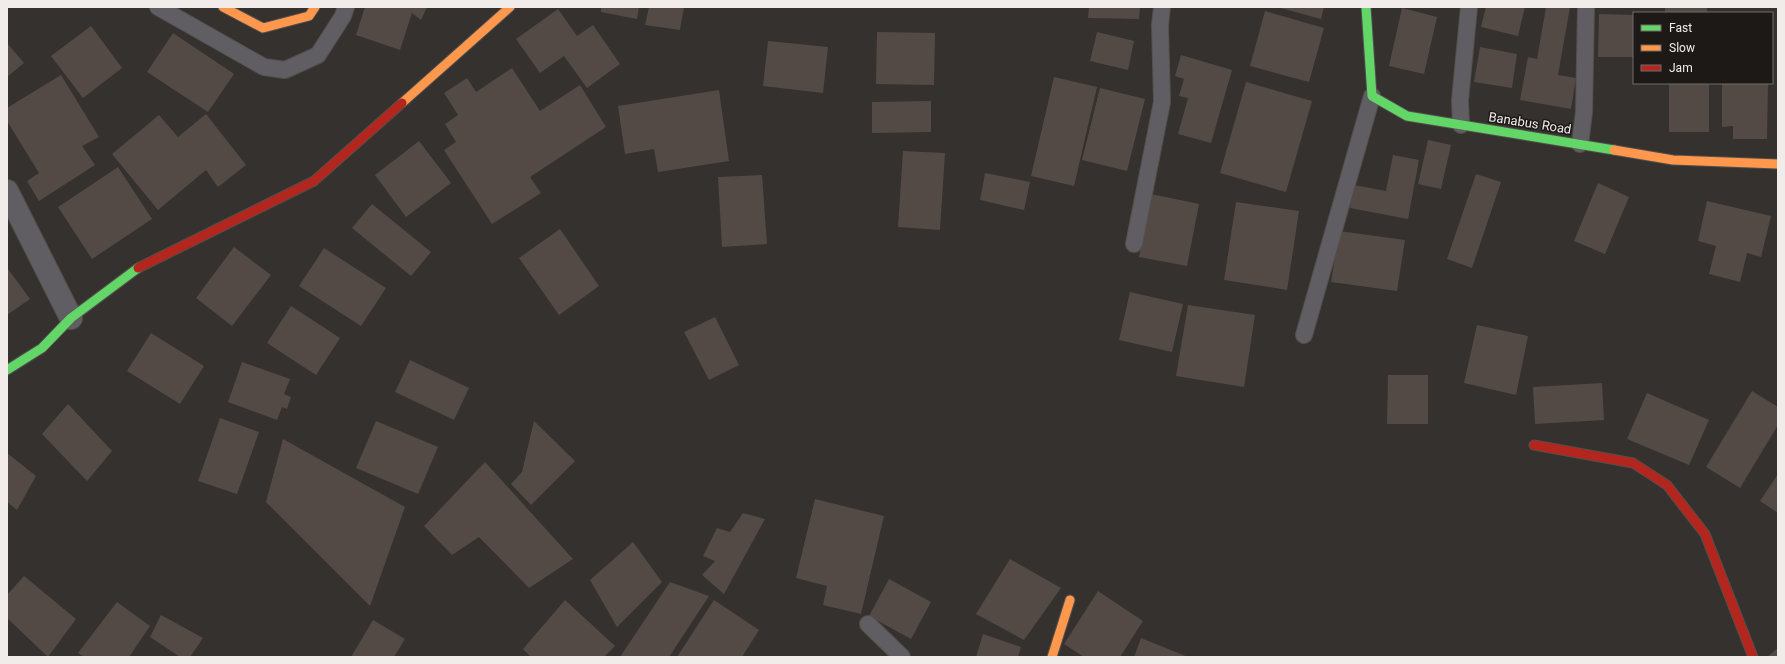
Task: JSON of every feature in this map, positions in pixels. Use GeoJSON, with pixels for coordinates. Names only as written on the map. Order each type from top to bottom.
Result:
{"type":"FeatureCollection","features":[{"type":"Feature","properties":{"kind":"street"},"geometry":{"type":"LineString","coordinates":[[223,7],[264,28],[310,16],[315,7]]}},
{"type":"Feature","properties":{"kind":"street"},"geometry":{"type":"LineString","coordinates":[[7,370],[42,348],[71,318],[132,271],[314,181],[510,7]]}},
{"type":"Feature","properties":{"kind":"street"},"geometry":{"type":"LineString","coordinates":[[1366,7],[1372,96]]}},
{"type":"Feature","properties":{"kind":"street","name":"Banabus Road"},"geometry":{"type":"LineString","coordinates":[[1372,96],[1407,116],[1673,160],[1778,164]]}},
{"type":"Feature","properties":{"kind":"street"},"geometry":{"type":"LineString","coordinates":[[7,191],[71,318]]}},
{"type":"Feature","properties":{"kind":"street"},"geometry":{"type":"LineString","coordinates":[[1534,445],[1633,463],[1667,485],[1705,534],[1753,657]]}},
{"type":"Feature","properties":{"kind":"street"},"geometry":{"type":"LineString","coordinates":[[1052,657],[1070,600]]}},
{"type":"Feature","properties":{"kind":"lane"},"geometry":{"type":"LineString","coordinates":[[158,7],[264,66],[285,70],[318,55],[343,16],[346,7]]}},
{"type":"Feature","properties":{"kind":"lane"},"geometry":{"type":"LineString","coordinates":[[1134,244],[1162,102],[1160,25],[1162,7]]}},
{"type":"Feature","properties":{"kind":"lane"},"geometry":{"type":"LineString","coordinates":[[1461,125],[1460,100],[1469,7]]}},
{"type":"Feature","properties":{"kind":"lane"},"geometry":{"type":"LineString","coordinates":[[1580,144],[1584,112],[1586,7]]}},
{"type":"Feature","properties":{"kind":"lane"},"geometry":{"type":"LineString","coordinates":[[1304,336],[1372,96]]}},
{"type":"Feature","properties":{"kind":"lane"},"geometry":{"type":"LineString","coordinates":[[868,624],[902,657]]}},
{"type":"Feature","properties":{"kind":"building"},"geometry":{"type":"Polygon","coordinates":[[[365,7],[427,7],[421,20],[412,13],[400,50],[356,35],[365,7]]]}},
{"type":"Feature","properties":{"kind":"building"},"geometry":{"type":"Polygon","coordinates":[[[601,7],[639,7],[637,19],[601,12],[601,7]]]}},
{"type":"Feature","properties":{"kind":"building"},"geometry":{"type":"Polygon","coordinates":[[[649,7],[684,7],[680,30],[645,25],[649,7]]]}},
{"type":"Feature","properties":{"kind":"building"},"geometry":{"type":"Polygon","coordinates":[[[1089,7],[1140,7],[1139,19],[1088,18],[1089,7]]]}},
{"type":"Feature","properties":{"kind":"building"},"geometry":{"type":"Polygon","coordinates":[[[1277,7],[1324,7],[1321,19],[1277,7]]]}},
{"type":"Feature","properties":{"kind":"building"},"geometry":{"type":"Polygon","coordinates":[[[1486,7],[1525,7],[1518,36],[1481,27],[1486,7]]]}},
{"type":"Feature","properties":{"kind":"building"},"geometry":{"type":"Polygon","coordinates":[[[1546,7],[1570,7],[1558,75],[1576,78],[1571,109],[1520,100],[1528,57],[1537,59],[1546,7]]]}},
{"type":"Feature","properties":{"kind":"building"},"geometry":{"type":"Polygon","coordinates":[[[1665,7],[1707,7],[1707,12],[1665,12],[1665,7]]]}},
{"type":"Feature","properties":{"kind":"building"},"geometry":{"type":"Polygon","coordinates":[[[1402,8],[1437,17],[1424,74],[1389,66],[1402,8]]]}},
{"type":"Feature","properties":{"kind":"building"},"geometry":{"type":"Polygon","coordinates":[[[558,9],[577,36],[593,25],[620,64],[587,88],[564,56],[540,73],[516,39],[558,9]]]}},
{"type":"Feature","properties":{"kind":"building"},"geometry":{"type":"Polygon","coordinates":[[[1265,11],[1324,28],[1309,82],[1250,66],[1265,11]]]}},
{"type":"Feature","properties":{"kind":"building"},"geometry":{"type":"Polygon","coordinates":[[[1599,14],[1633,15],[1633,57],[1598,57],[1599,14]]]}},
{"type":"Feature","properties":{"kind":"building"},"geometry":{"type":"Polygon","coordinates":[[[91,26],[122,68],[83,98],[51,56],[91,26]]]}},
{"type":"Feature","properties":{"kind":"building"},"geometry":{"type":"Polygon","coordinates":[[[877,32],[935,33],[934,85],[876,84],[877,32]]]}},
{"type":"Feature","properties":{"kind":"building"},"geometry":{"type":"Polygon","coordinates":[[[1097,32],[1134,41],[1128,70],[1090,61],[1097,32]]]}},
{"type":"Feature","properties":{"kind":"building"},"geometry":{"type":"Polygon","coordinates":[[[173,33],[234,74],[208,112],[147,72],[173,33]]]}},
{"type":"Feature","properties":{"kind":"building"},"geometry":{"type":"Polygon","coordinates":[[[768,41],[828,47],[823,93],[763,86],[768,41]]]}},
{"type":"Feature","properties":{"kind":"building"},"geometry":{"type":"Polygon","coordinates":[[[7,43],[24,63],[7,77],[7,43]]]}},
{"type":"Feature","properties":{"kind":"building"},"geometry":{"type":"Polygon","coordinates":[[[1480,47],[1517,54],[1512,88],[1474,82],[1480,47]]]}},
{"type":"Feature","properties":{"kind":"building"},"geometry":{"type":"Polygon","coordinates":[[[1181,55],[1232,70],[1211,143],[1178,134],[1188,98],[1179,96],[1184,79],[1175,76],[1181,55]]]}},
{"type":"Feature","properties":{"kind":"building"},"geometry":{"type":"Polygon","coordinates":[[[512,68],[540,111],[580,85],[606,127],[530,177],[541,193],[492,224],[444,150],[456,142],[445,124],[458,115],[444,93],[467,78],[476,92],[512,68]]]}},
{"type":"Feature","properties":{"kind":"building"},"geometry":{"type":"Polygon","coordinates":[[[61,75],[99,137],[82,146],[95,165],[39,201],[27,181],[39,173],[7,121],[7,108],[61,75]]]}},
{"type":"Feature","properties":{"kind":"building"},"geometry":{"type":"Polygon","coordinates":[[[1054,77],[1097,87],[1074,186],[1031,176],[1054,77]]]}},
{"type":"Feature","properties":{"kind":"building"},"geometry":{"type":"Polygon","coordinates":[[[1246,82],[1312,101],[1286,192],[1220,173],[1246,82]]]}},
{"type":"Feature","properties":{"kind":"building"},"geometry":{"type":"Polygon","coordinates":[[[1669,84],[1709,84],[1709,132],[1669,132],[1669,84]]]}},
{"type":"Feature","properties":{"kind":"building"},"geometry":{"type":"Polygon","coordinates":[[[1722,84],[1768,84],[1767,139],[1733,139],[1733,126],[1722,127],[1722,84]]]}},
{"type":"Feature","properties":{"kind":"building"},"geometry":{"type":"Polygon","coordinates":[[[1100,88],[1145,99],[1127,171],[1082,160],[1100,88]]]}},
{"type":"Feature","properties":{"kind":"building"},"geometry":{"type":"Polygon","coordinates":[[[719,90],[729,161],[658,172],[654,149],[625,154],[618,106],[719,90]]]}},
{"type":"Feature","properties":{"kind":"building"},"geometry":{"type":"Polygon","coordinates":[[[931,101],[931,132],[872,133],[872,102],[931,101]]]}},
{"type":"Feature","properties":{"kind":"building"},"geometry":{"type":"Polygon","coordinates":[[[206,114],[246,165],[218,187],[206,170],[158,210],[112,154],[159,115],[178,137],[206,114]]]}},
{"type":"Feature","properties":{"kind":"building"},"geometry":{"type":"Polygon","coordinates":[[[1428,140],[1451,145],[1441,189],[1418,184],[1428,140]]]}},
{"type":"Feature","properties":{"kind":"building"},"geometry":{"type":"Polygon","coordinates":[[[419,141],[451,183],[406,217],[375,175],[419,141]]]}},
{"type":"Feature","properties":{"kind":"building"},"geometry":{"type":"Polygon","coordinates":[[[903,151],[945,153],[940,230],[898,227],[903,151]]]}},
{"type":"Feature","properties":{"kind":"building"},"geometry":{"type":"Polygon","coordinates":[[[1393,155],[1419,160],[1408,219],[1350,208],[1354,185],[1386,191],[1393,155]]]}},
{"type":"Feature","properties":{"kind":"building"},"geometry":{"type":"Polygon","coordinates":[[[118,167],[152,219],[92,259],[58,207],[118,167]]]}},
{"type":"Feature","properties":{"kind":"building"},"geometry":{"type":"Polygon","coordinates":[[[985,173],[1030,182],[1024,210],[980,200],[985,173]]]}},
{"type":"Feature","properties":{"kind":"building"},"geometry":{"type":"Polygon","coordinates":[[[1476,174],[1501,182],[1472,268],[1447,259],[1476,174]]]}},
{"type":"Feature","properties":{"kind":"building"},"geometry":{"type":"Polygon","coordinates":[[[762,175],[767,244],[722,247],[718,177],[762,175]]]}},
{"type":"Feature","properties":{"kind":"building"},"geometry":{"type":"Polygon","coordinates":[[[1598,183],[1629,197],[1605,254],[1574,241],[1598,183]]]}},
{"type":"Feature","properties":{"kind":"building"},"geometry":{"type":"Polygon","coordinates":[[[1151,194],[1199,204],[1187,266],[1139,257],[1151,194]]]}},
{"type":"Feature","properties":{"kind":"building"},"geometry":{"type":"Polygon","coordinates":[[[1707,201],[1771,216],[1761,257],[1747,253],[1740,282],[1709,274],[1716,246],[1698,241],[1707,201]]]}},
{"type":"Feature","properties":{"kind":"building"},"geometry":{"type":"Polygon","coordinates":[[[1236,202],[1299,211],[1287,290],[1224,280],[1236,202]]]}},
{"type":"Feature","properties":{"kind":"building"},"geometry":{"type":"Polygon","coordinates":[[[372,204],[431,252],[411,276],[352,228],[372,204]]]}},
{"type":"Feature","properties":{"kind":"building"},"geometry":{"type":"Polygon","coordinates":[[[560,229],[599,286],[559,315],[519,258],[560,229]]]}},
{"type":"Feature","properties":{"kind":"building"},"geometry":{"type":"Polygon","coordinates":[[[1339,231],[1405,240],[1397,291],[1331,282],[1339,231]]]}},
{"type":"Feature","properties":{"kind":"building"},"geometry":{"type":"Polygon","coordinates":[[[234,247],[271,275],[232,326],[196,298],[234,247]]]}},
{"type":"Feature","properties":{"kind":"building"},"geometry":{"type":"Polygon","coordinates":[[[324,248],[386,288],[361,326],[299,286],[324,248]]]}},
{"type":"Feature","properties":{"kind":"building"},"geometry":{"type":"Polygon","coordinates":[[[7,269],[30,299],[7,315],[7,269]]]}},
{"type":"Feature","properties":{"kind":"building"},"geometry":{"type":"Polygon","coordinates":[[[1130,292],[1183,304],[1172,352],[1119,340],[1130,292]]]}},
{"type":"Feature","properties":{"kind":"building"},"geometry":{"type":"Polygon","coordinates":[[[1188,305],[1255,315],[1244,387],[1176,376],[1188,305]]]}},
{"type":"Feature","properties":{"kind":"building"},"geometry":{"type":"Polygon","coordinates":[[[291,306],[340,338],[316,375],[267,343],[291,306]]]}},
{"type":"Feature","properties":{"kind":"building"},"geometry":{"type":"Polygon","coordinates":[[[715,317],[739,365],[709,380],[684,332],[715,317]]]}},
{"type":"Feature","properties":{"kind":"building"},"geometry":{"type":"Polygon","coordinates":[[[1477,325],[1528,336],[1516,395],[1464,383],[1477,325]]]}},
{"type":"Feature","properties":{"kind":"building"},"geometry":{"type":"Polygon","coordinates":[[[151,333],[204,366],[180,404],[127,371],[151,333]]]}},
{"type":"Feature","properties":{"kind":"building"},"geometry":{"type":"Polygon","coordinates":[[[410,360],[469,388],[454,420],[395,392],[410,360]]]}},
{"type":"Feature","properties":{"kind":"building"},"geometry":{"type":"Polygon","coordinates":[[[242,362],[290,379],[284,394],[291,397],[287,409],[282,407],[277,420],[228,402],[242,362]]]}},
{"type":"Feature","properties":{"kind":"building"},"geometry":{"type":"Polygon","coordinates":[[[1388,375],[1428,375],[1428,424],[1387,424],[1388,375]]]}},
{"type":"Feature","properties":{"kind":"building"},"geometry":{"type":"Polygon","coordinates":[[[1602,383],[1604,420],[1535,424],[1533,387],[1602,383]]]}},
{"type":"Feature","properties":{"kind":"building"},"geometry":{"type":"Polygon","coordinates":[[[1752,391],[1778,407],[1778,425],[1740,488],[1706,467],[1752,391]]]}},
{"type":"Feature","properties":{"kind":"building"},"geometry":{"type":"Polygon","coordinates":[[[1647,393],[1709,420],[1689,465],[1627,439],[1647,393]]]}},
{"type":"Feature","properties":{"kind":"building"},"geometry":{"type":"Polygon","coordinates":[[[68,404],[112,451],[87,481],[42,434],[68,404]]]}},
{"type":"Feature","properties":{"kind":"building"},"geometry":{"type":"Polygon","coordinates":[[[220,418],[259,432],[237,494],[198,481],[220,418]]]}},
{"type":"Feature","properties":{"kind":"building"},"geometry":{"type":"Polygon","coordinates":[[[376,421],[438,447],[418,494],[356,468],[376,421]]]}},
{"type":"Feature","properties":{"kind":"building"},"geometry":{"type":"Polygon","coordinates":[[[534,421],[575,461],[531,505],[511,484],[522,472],[534,421]]]}},
{"type":"Feature","properties":{"kind":"building"},"geometry":{"type":"Polygon","coordinates":[[[283,439],[405,507],[370,606],[266,502],[283,439]]]}},
{"type":"Feature","properties":{"kind":"building"},"geometry":{"type":"Polygon","coordinates":[[[7,453],[36,476],[17,510],[7,502],[7,453]]]}},
{"type":"Feature","properties":{"kind":"building"},"geometry":{"type":"Polygon","coordinates":[[[485,462],[573,559],[529,588],[479,537],[452,555],[424,526],[485,462]]]}},
{"type":"Feature","properties":{"kind":"building"},"geometry":{"type":"Polygon","coordinates":[[[1778,474],[1778,513],[1760,501],[1778,474]]]}},
{"type":"Feature","properties":{"kind":"building"},"geometry":{"type":"Polygon","coordinates":[[[815,499],[884,516],[861,614],[823,605],[827,586],[796,578],[815,499]]]}},
{"type":"Feature","properties":{"kind":"building"},"geometry":{"type":"Polygon","coordinates":[[[743,513],[765,519],[724,594],[702,575],[715,561],[703,556],[717,528],[730,532],[743,513]]]}},
{"type":"Feature","properties":{"kind":"building"},"geometry":{"type":"Polygon","coordinates":[[[633,542],[662,582],[617,627],[590,580],[633,542]]]}},
{"type":"Feature","properties":{"kind":"building"},"geometry":{"type":"Polygon","coordinates":[[[1010,559],[1061,588],[1024,640],[976,614],[1010,559]]]}},
{"type":"Feature","properties":{"kind":"building"},"geometry":{"type":"Polygon","coordinates":[[[24,576],[76,619],[48,657],[7,618],[7,595],[24,576]]]}},
{"type":"Feature","properties":{"kind":"building"},"geometry":{"type":"Polygon","coordinates":[[[889,579],[931,602],[911,639],[869,616],[889,579]]]}},
{"type":"Feature","properties":{"kind":"building"},"geometry":{"type":"Polygon","coordinates":[[[670,582],[709,596],[669,657],[620,657],[670,582]]]}},
{"type":"Feature","properties":{"kind":"building"},"geometry":{"type":"Polygon","coordinates":[[[1098,591],[1143,621],[1120,657],[1084,657],[1064,644],[1098,591]]]}},
{"type":"Feature","properties":{"kind":"building"},"geometry":{"type":"Polygon","coordinates":[[[565,600],[615,646],[604,657],[531,657],[523,649],[565,600]]]}},
{"type":"Feature","properties":{"kind":"building"},"geometry":{"type":"Polygon","coordinates":[[[714,600],[759,630],[742,657],[677,657],[714,600]]]}},
{"type":"Feature","properties":{"kind":"building"},"geometry":{"type":"Polygon","coordinates":[[[117,602],[150,626],[129,657],[84,657],[78,653],[117,602]]]}},
{"type":"Feature","properties":{"kind":"building"},"geometry":{"type":"Polygon","coordinates":[[[161,615],[203,638],[190,657],[180,657],[150,637],[161,615]]]}},
{"type":"Feature","properties":{"kind":"building"},"geometry":{"type":"Polygon","coordinates":[[[373,620],[405,639],[394,657],[351,657],[373,620]]]}},
{"type":"Feature","properties":{"kind":"building"},"geometry":{"type":"Polygon","coordinates":[[[983,634],[1021,647],[1018,657],[976,657],[983,634]]]}},
{"type":"Feature","properties":{"kind":"building"},"geometry":{"type":"Polygon","coordinates":[[[1141,638],[1188,657],[1134,657],[1141,638]]]}},
{"type":"Feature","properties":{"kind":"building"},"geometry":{"type":"Polygon","coordinates":[[[1778,648],[1778,657],[1767,657],[1778,648]]]}},
{"type":"Feature","properties":{"kind":"traffic: fast"},"geometry":{"type":"LineString","coordinates":[[1366,7],[1372,96],[1407,116],[1614,150]]}},
{"type":"Feature","properties":{"kind":"traffic: fast"},"geometry":{"type":"LineString","coordinates":[[7,370],[42,348],[71,318],[138,268]]}},
{"type":"Feature","properties":{"kind":"traffic: slow"},"geometry":{"type":"LineString","coordinates":[[223,7],[263,28],[309,16],[315,7]]}},
{"type":"Feature","properties":{"kind":"traffic: slow"},"geometry":{"type":"LineString","coordinates":[[402,103],[510,7]]}},
{"type":"Feature","properties":{"kind":"traffic: slow"},"geometry":{"type":"LineString","coordinates":[[1614,150],[1673,160],[1778,164]]}},
{"type":"Feature","properties":{"kind":"traffic: slow"},"geometry":{"type":"LineString","coordinates":[[1052,657],[1070,600]]}},
{"type":"Feature","properties":{"kind":"traffic: jam"},"geometry":{"type":"LineString","coordinates":[[138,268],[314,181],[402,103]]}},
{"type":"Feature","properties":{"kind":"traffic: jam"},"geometry":{"type":"LineString","coordinates":[[1534,445],[1633,463],[1667,485],[1705,534],[1753,657]]}}]}
